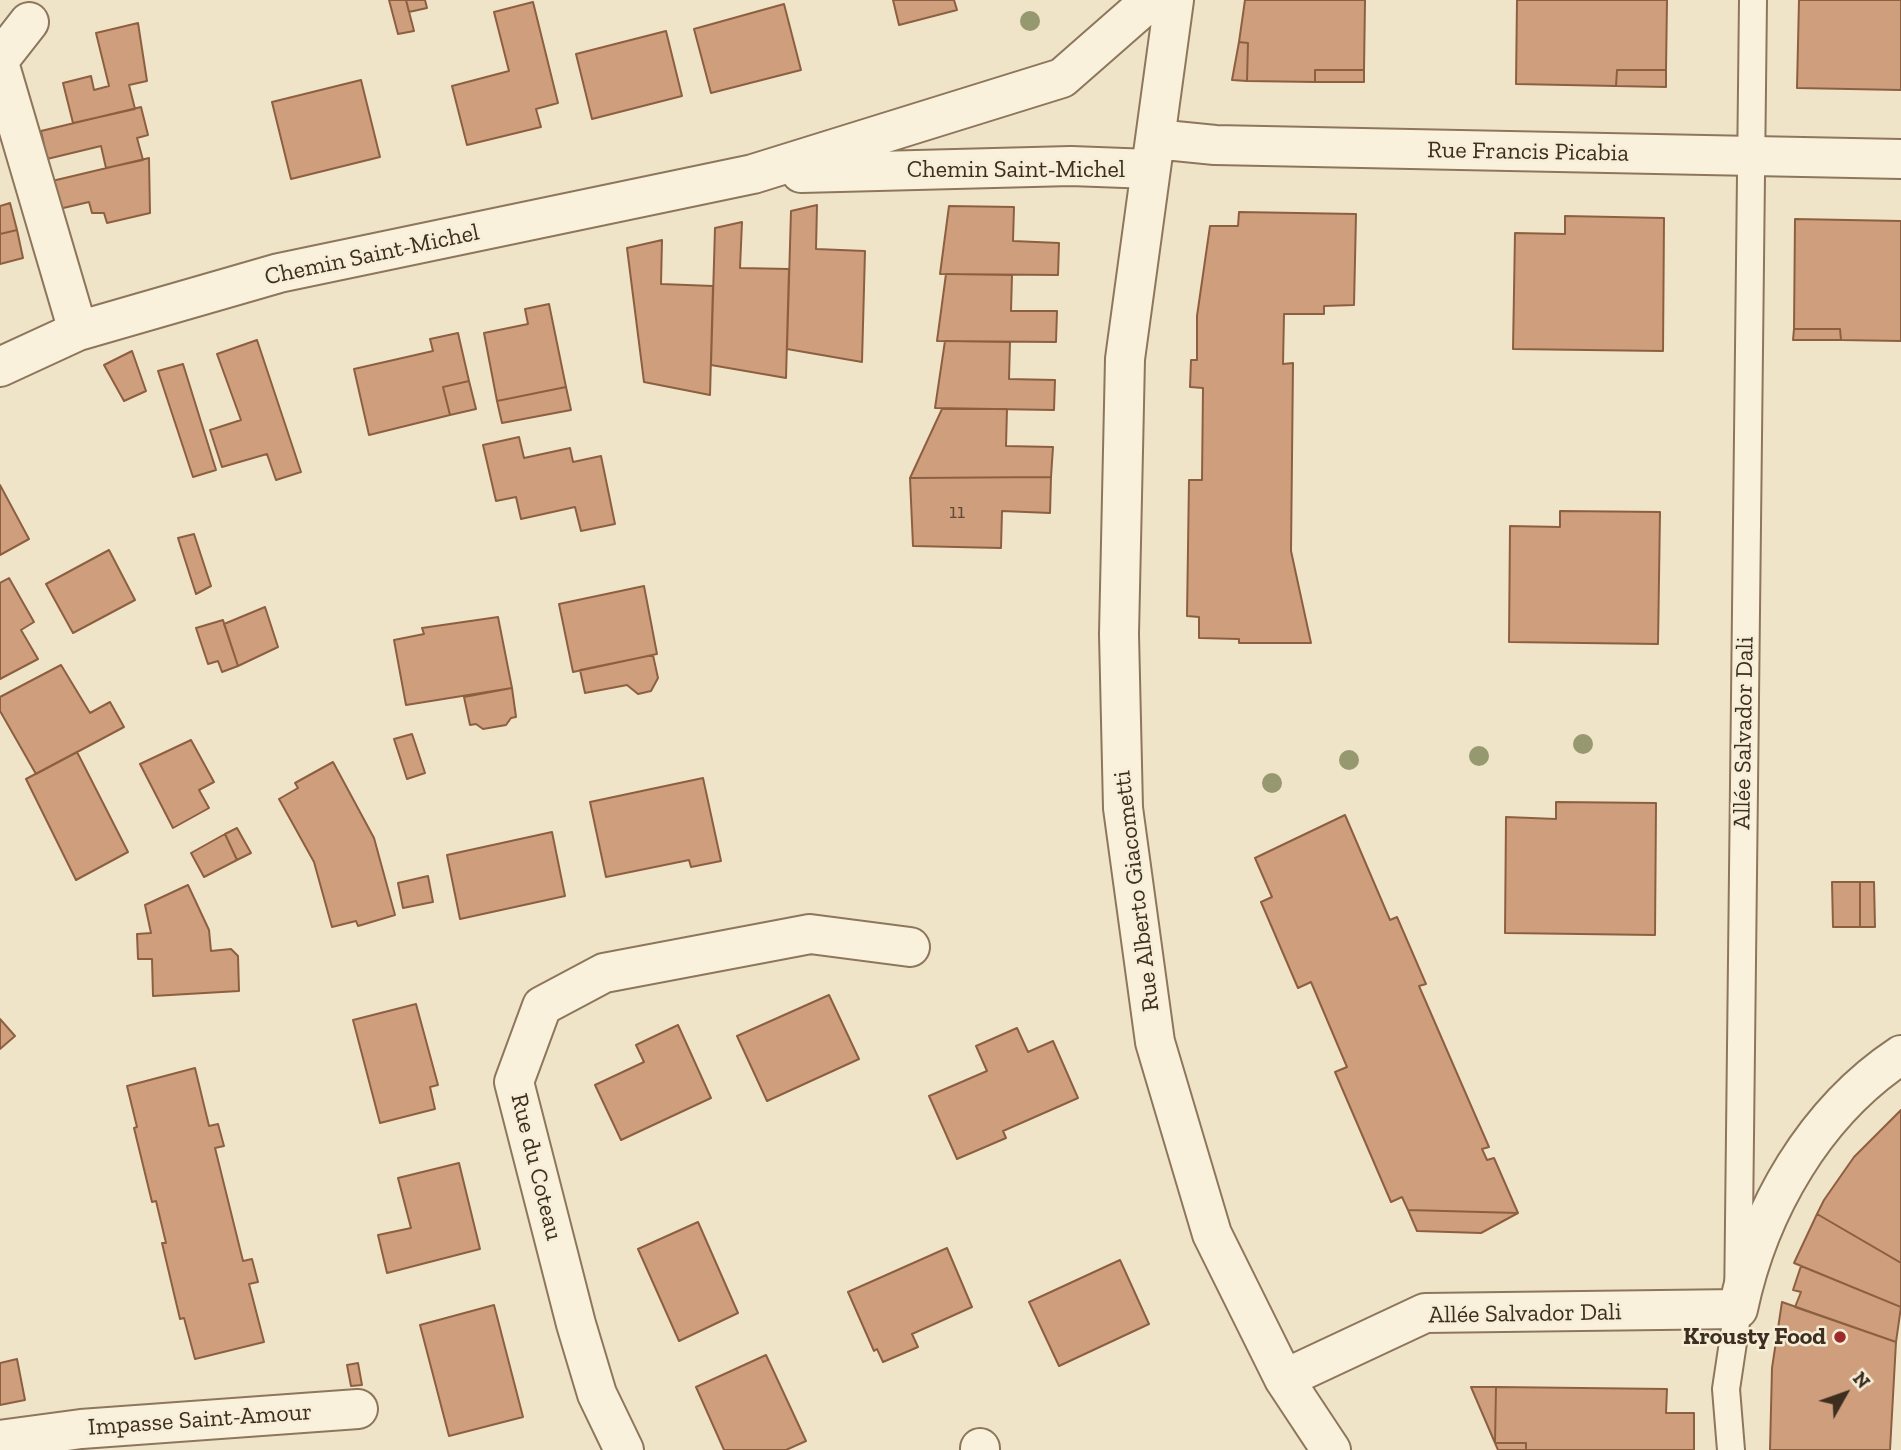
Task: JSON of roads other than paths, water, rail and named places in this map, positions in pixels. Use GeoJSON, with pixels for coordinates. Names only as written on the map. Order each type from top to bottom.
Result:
{"type":"FeatureCollection","features":[{"type":"Feature","properties":{"kind":"street","name":"Chemin Saint-Michel"},"geometry":{"type":"LineString","coordinates":[[0,368],[78,331],[279,273],[753,174],[1062,78],[1151,0]]}},
{"type":"Feature","properties":{"kind":"street","name":"Chemin Saint-Michel"},"geometry":{"type":"LineString","coordinates":[[753,174],[1071,166],[1153,154],[1174,0]]}},
{"type":"Feature","properties":{"kind":"street"},"geometry":{"type":"LineString","coordinates":[[0,60],[29,22]]}},
{"type":"Feature","properties":{"kind":"street"},"geometry":{"type":"LineString","coordinates":[[0,66],[78,331]]}},
{"type":"Feature","properties":{"kind":"street","name":"Rue Francis Picabia"},"geometry":{"type":"LineString","coordinates":[[1153,154],[1215,145],[1901,159]]}},
{"type":"Feature","properties":{"kind":"street","name":"Rue Alberto Giacometti"},"geometry":{"type":"LineString","coordinates":[[1153,154],[1125,359],[1119,634],[1122,807],[1155,1042],[1212,1234],[1284,1380],[1331,1450]]}},
{"type":"Feature","properties":{"kind":"street","name":"Rue du Coteau"},"geometry":{"type":"LineString","coordinates":[[624,1450],[597,1394],[514,1082],[542,1006],[604,973],[810,934],[911,947]]}},
{"type":"Feature","properties":{"kind":"street","name":"Allée Salvador Dali"},"geometry":{"type":"LineString","coordinates":[[1284,1380],[1425,1313],[1738,1310],[1757,1247],[1798,1158],[1830,1116],[1901,1055]]}},
{"type":"Feature","properties":{"kind":"street","name":"Impasse Saint-Amour"},"geometry":{"type":"LineString","coordinates":[[0,1440],[81,1429],[358,1409]]}},
{"type":"Feature","properties":{"kind":"lane","name":"Allée Salvador Dali"},"geometry":{"type":"LineString","coordinates":[[1731,1450],[1726,1389],[1738,1310],[1752,0]]}},
{"type":"Feature","properties":{"kind":"place","name":"Krousty Food"},"geometry":{"type":"Point","coordinates":[1840,1337]}}]}
